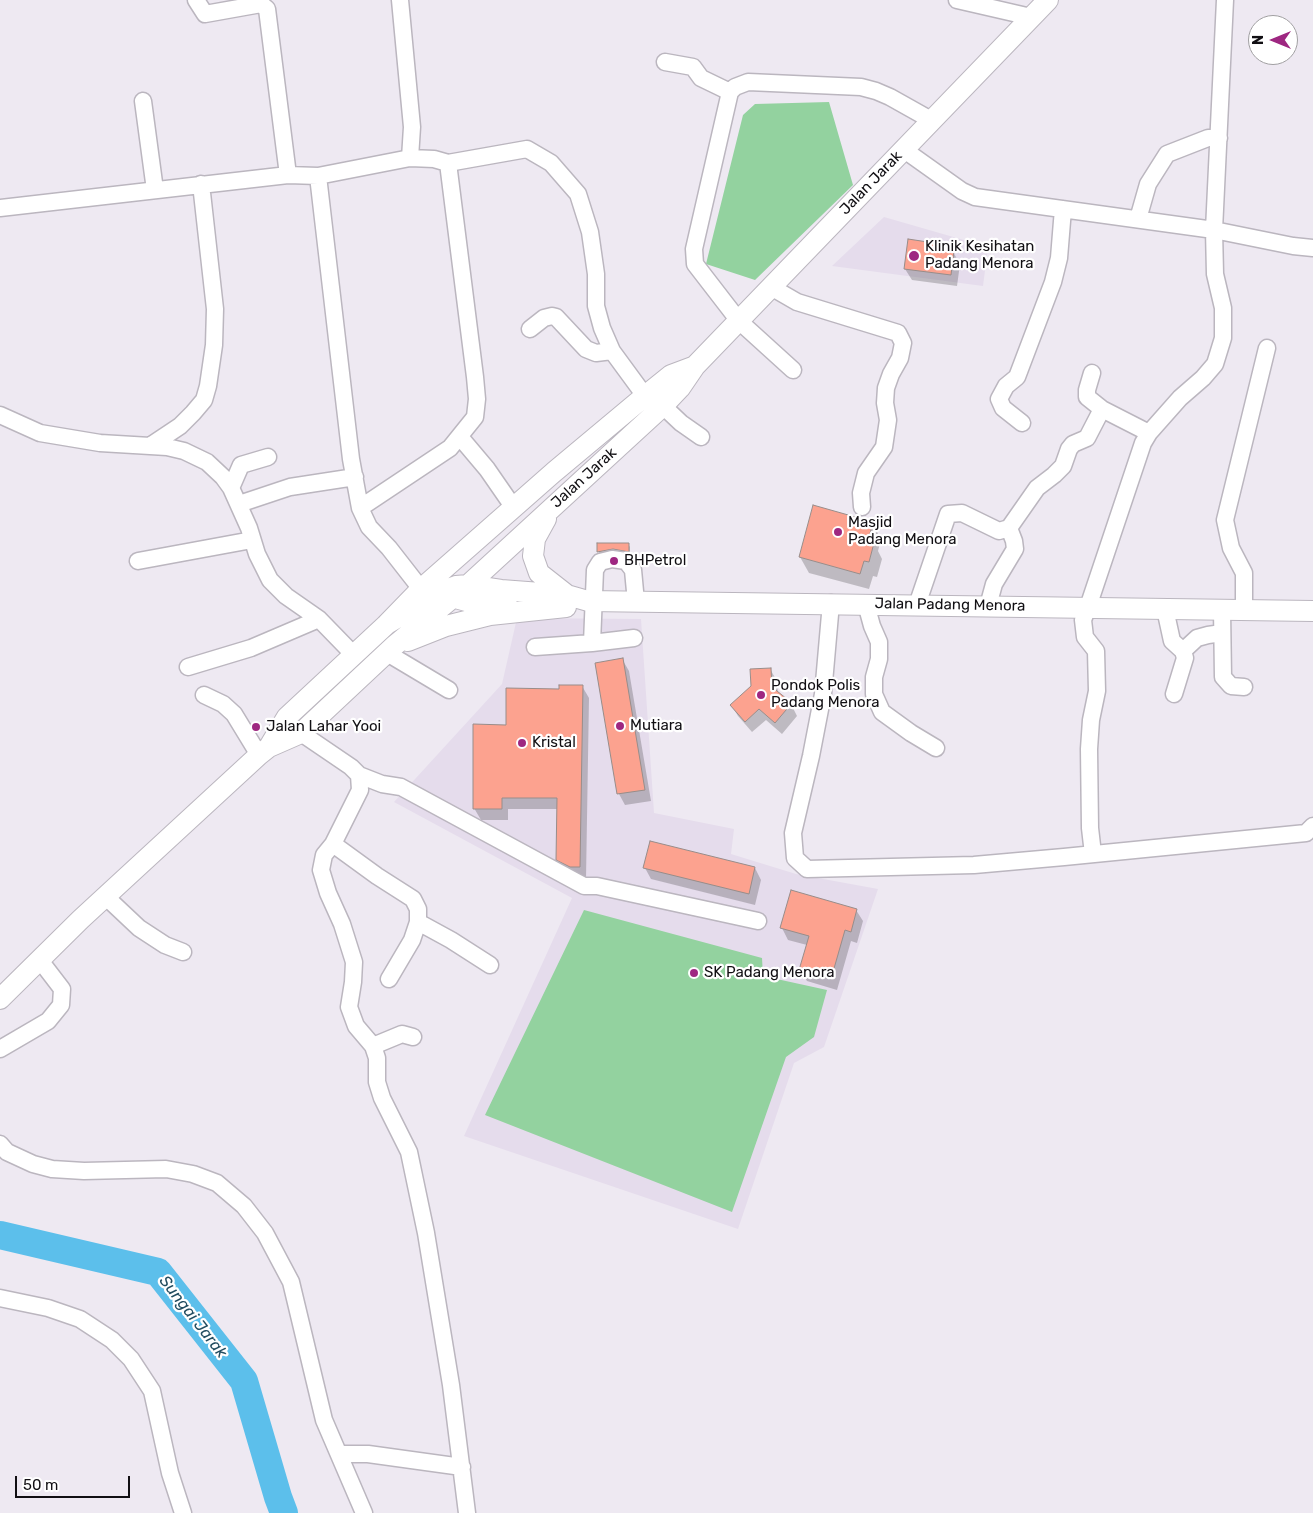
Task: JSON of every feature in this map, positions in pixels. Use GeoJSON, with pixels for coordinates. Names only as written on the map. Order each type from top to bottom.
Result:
{"type":"FeatureCollection","features":[{"type":"Feature","properties":{"kind":"main road","name":"Jalan Jarak"},"geometry":{"type":"LineString","coordinates":[[458,589],[663,406],[680,388],[695,366],[1048,0]]}},
{"type":"Feature","properties":{"kind":"main road","name":"Jalan Jarak"},"geometry":{"type":"LineString","coordinates":[[512,510],[554,472],[671,375],[695,366]]}},
{"type":"Feature","properties":{"kind":"main road"},"geometry":{"type":"LineString","coordinates":[[556,503],[534,539],[533,556],[539,573],[567,601]]}},
{"type":"Feature","properties":{"kind":"main road"},"geometry":{"type":"LineString","coordinates":[[264,751],[301,733],[458,589],[476,555],[512,510]]}},
{"type":"Feature","properties":{"kind":"main road"},"geometry":{"type":"LineString","coordinates":[[0,999],[39,959],[106,896],[264,751],[287,717],[422,589],[512,510]]}},
{"type":"Feature","properties":{"kind":"main road","name":"Jalan Padang Menora"},"geometry":{"type":"LineString","coordinates":[[458,589],[501,590],[567,601],[831,603],[1313,611]]}},
{"type":"Feature","properties":{"kind":"main road"},"geometry":{"type":"LineString","coordinates":[[387,624],[440,592],[458,589]]}},
{"type":"Feature","properties":{"kind":"main road"},"geometry":{"type":"LineString","coordinates":[[391,649],[446,626],[490,615],[567,601]]}},
{"type":"Feature","properties":{"kind":"street"},"geometry":{"type":"LineString","coordinates":[[196,0],[205,14],[261,4],[267,9],[288,175]]}},
{"type":"Feature","properties":{"kind":"street"},"geometry":{"type":"LineString","coordinates":[[400,0],[412,127],[410,158]]}},
{"type":"Feature","properties":{"kind":"street"},"geometry":{"type":"LineString","coordinates":[[957,0],[1031,17]]}},
{"type":"Feature","properties":{"kind":"street"},"geometry":{"type":"LineString","coordinates":[[1093,854],[1090,828],[1089,749],[1091,720],[1097,691],[1096,651],[1085,637],[1083,620],[1143,443],[1148,433],[1215,364],[1222,338],[1223,308],[1215,274],[1214,230],[1226,0]]}},
{"type":"Feature","properties":{"kind":"street"},"geometry":{"type":"LineString","coordinates":[[665,62],[693,67],[701,78],[730,92]]}},
{"type":"Feature","properties":{"kind":"street"},"geometry":{"type":"LineString","coordinates":[[793,370],[738,321],[695,264],[694,249],[730,92],[748,82],[861,87],[890,97],[931,120]]}},
{"type":"Feature","properties":{"kind":"street"},"geometry":{"type":"LineString","coordinates":[[143,101],[155,190]]}},
{"type":"Feature","properties":{"kind":"street"},"geometry":{"type":"LineString","coordinates":[[1138,219],[1148,184],[1167,154],[1208,138],[1219,138]]}},
{"type":"Feature","properties":{"kind":"street"},"geometry":{"type":"LineString","coordinates":[[0,208],[288,175],[318,176],[410,158],[434,159],[448,163],[527,149],[551,163],[578,194],[590,232],[596,274],[596,306],[602,328],[612,351],[645,396]]}},
{"type":"Feature","properties":{"kind":"street"},"geometry":{"type":"LineString","coordinates":[[904,149],[962,192],[975,197],[1214,230],[1293,246],[1313,248]]}},
{"type":"Feature","properties":{"kind":"street"},"geometry":{"type":"LineString","coordinates":[[360,508],[450,448],[475,417],[477,399],[448,163]]}},
{"type":"Feature","properties":{"kind":"street"},"geometry":{"type":"LineString","coordinates":[[318,176],[351,459],[360,508],[368,527],[422,589]]}},
{"type":"Feature","properties":{"kind":"street"},"geometry":{"type":"LineString","coordinates":[[150,446],[180,426],[193,413],[204,400],[208,386],[214,345],[215,309],[201,184]]}},
{"type":"Feature","properties":{"kind":"street"},"geometry":{"type":"LineString","coordinates":[[1022,423],[1002,408],[998,399],[1006,386],[1017,377],[1053,282],[1059,258],[1063,209]]}},
{"type":"Feature","properties":{"kind":"street"},"geometry":{"type":"LineString","coordinates":[[771,287],[797,302],[898,333],[903,343],[900,358],[890,374],[886,388],[885,403],[888,420],[884,447],[866,473],[861,493],[862,507]]}},
{"type":"Feature","properties":{"kind":"street"},"geometry":{"type":"LineString","coordinates":[[530,329],[544,318],[552,316],[586,350],[596,353],[612,351]]}},
{"type":"Feature","properties":{"kind":"street"},"geometry":{"type":"LineString","coordinates":[[1244,610],[1244,573],[1231,548],[1225,520],[1267,348]]}},
{"type":"Feature","properties":{"kind":"street"},"geometry":{"type":"LineString","coordinates":[[1092,373],[1087,390],[1088,397],[1102,409],[1148,433]]}},
{"type":"Feature","properties":{"kind":"street"},"geometry":{"type":"LineString","coordinates":[[663,406],[681,423],[701,436]]}},
{"type":"Feature","properties":{"kind":"street"},"geometry":{"type":"LineString","coordinates":[[917,605],[948,514],[962,514],[999,531],[1009,528],[1037,488],[1063,466],[1069,449],[1073,444],[1088,438],[1102,409]]}},
{"type":"Feature","properties":{"kind":"street"},"geometry":{"type":"LineString","coordinates":[[0,415],[40,433],[100,443],[166,447],[184,451],[207,462],[223,477],[231,488],[270,580],[286,596],[319,619],[354,655]]}},
{"type":"Feature","properties":{"kind":"street"},"geometry":{"type":"LineString","coordinates":[[460,437],[487,469],[512,510]]}},
{"type":"Feature","properties":{"kind":"street"},"geometry":{"type":"LineString","coordinates":[[231,488],[240,465],[268,457]]}},
{"type":"Feature","properties":{"kind":"street"},"geometry":{"type":"LineString","coordinates":[[239,504],[290,487],[355,477]]}},
{"type":"Feature","properties":{"kind":"street"},"geometry":{"type":"LineString","coordinates":[[988,606],[994,584],[1015,549],[1009,528]]}},
{"type":"Feature","properties":{"kind":"street"},"geometry":{"type":"LineString","coordinates":[[138,562],[252,540]]}},
{"type":"Feature","properties":{"kind":"street"},"geometry":{"type":"LineString","coordinates":[[592,643],[591,601],[595,570],[600,562],[612,560],[626,562],[633,570],[636,602]]}},
{"type":"Feature","properties":{"kind":"street"},"geometry":{"type":"LineString","coordinates":[[831,603],[823,694],[812,756],[793,833],[795,858],[807,869],[974,865],[1306,833],[1313,826]]}},
{"type":"Feature","properties":{"kind":"street"},"geometry":{"type":"LineString","coordinates":[[866,604],[879,642],[879,659],[874,676],[874,694],[882,712],[936,748]]}},
{"type":"Feature","properties":{"kind":"street"},"geometry":{"type":"LineString","coordinates":[[1165,609],[1172,641],[1183,651],[1185,658],[1174,694]]}},
{"type":"Feature","properties":{"kind":"street"},"geometry":{"type":"LineString","coordinates":[[1222,610],[1223,676],[1231,686],[1244,687]]}},
{"type":"Feature","properties":{"kind":"street"},"geometry":{"type":"LineString","coordinates":[[188,667],[251,648],[319,619]]}},
{"type":"Feature","properties":{"kind":"street"},"geometry":{"type":"LineString","coordinates":[[1183,651],[1197,638],[1222,633]]}},
{"type":"Feature","properties":{"kind":"street"},"geometry":{"type":"LineString","coordinates":[[535,646],[592,643],[634,638]]}},
{"type":"Feature","properties":{"kind":"street"},"geometry":{"type":"LineString","coordinates":[[391,649],[449,690]]}},
{"type":"Feature","properties":{"kind":"street"},"geometry":{"type":"LineString","coordinates":[[204,695],[222,704],[234,714],[264,751]]}},
{"type":"Feature","properties":{"kind":"street"},"geometry":{"type":"LineString","coordinates":[[301,733],[351,767],[359,775],[382,784],[401,787],[584,886],[597,886],[758,921]]}},
{"type":"Feature","properties":{"kind":"street"},"geometry":{"type":"LineString","coordinates":[[359,775],[360,790],[333,844],[324,854],[321,870],[328,893],[342,924],[354,962],[349,1007],[356,1026],[373,1046],[377,1058],[377,1082],[382,1098],[409,1152],[424,1224],[451,1384],[467,1513]]}},
{"type":"Feature","properties":{"kind":"street"},"geometry":{"type":"LineString","coordinates":[[333,844],[413,899],[418,909],[418,922],[412,940],[389,979]]}},
{"type":"Feature","properties":{"kind":"street"},"geometry":{"type":"LineString","coordinates":[[106,896],[139,928],[165,945],[183,952]]}},
{"type":"Feature","properties":{"kind":"street"},"geometry":{"type":"LineString","coordinates":[[418,922],[490,965]]}},
{"type":"Feature","properties":{"kind":"street"},"geometry":{"type":"LineString","coordinates":[[0,1049],[48,1021],[61,1005],[62,989],[39,959]]}},
{"type":"Feature","properties":{"kind":"street"},"geometry":{"type":"LineString","coordinates":[[373,1046],[402,1034],[413,1037]]}},
{"type":"Feature","properties":{"kind":"street"},"geometry":{"type":"LineString","coordinates":[[0,1144],[7,1152],[32,1164],[52,1169],[84,1172],[166,1169],[193,1174],[217,1183],[244,1206],[265,1233],[291,1282],[324,1420],[364,1513]]}},
{"type":"Feature","properties":{"kind":"street"},"geometry":{"type":"LineString","coordinates":[[0,1298],[48,1308],[80,1319],[112,1340],[131,1359],[152,1391],[170,1473],[183,1513]]}},
{"type":"Feature","properties":{"kind":"street"},"geometry":{"type":"LineString","coordinates":[[340,1454],[368,1454],[462,1467]]}},
{"type":"Feature","properties":{"kind":"shaded area","name":"Klinik Kesihatan Padang Menora"},"geometry":{"type":"Polygon","coordinates":[[[884,217],[988,247],[983,286],[832,266],[884,217]]]}},
{"type":"Feature","properties":{"kind":"shaded area","name":"SK Padang Menora"},"geometry":{"type":"Polygon","coordinates":[[[517,618],[641,619],[654,813],[734,829],[731,854],[796,874],[878,889],[824,1047],[794,1063],[738,1229],[464,1136],[572,898],[394,802],[502,684],[517,618]]]}},
{"type":"Feature","properties":{"kind":"green space"},"geometry":{"type":"Polygon","coordinates":[[[829,102],[853,185],[755,280],[706,264],[743,115],[755,104],[829,102]]]}},
{"type":"Feature","properties":{"kind":"green space"},"geometry":{"type":"Polygon","coordinates":[[[584,910],[762,958],[763,976],[827,990],[814,1037],[786,1057],[732,1212],[485,1115],[584,910]]]}},
{"type":"Feature","properties":{"kind":"building"},"geometry":{"type":"Polygon","coordinates":[[[908,239],[941,244],[940,249],[954,251],[951,275],[904,269],[908,239]]]}},
{"type":"Feature","properties":{"kind":"building","name":"Masjid Padang Menora"},"geometry":{"type":"Polygon","coordinates":[[[813,505],[873,522],[868,541],[874,543],[869,562],[864,561],[860,574],[799,557],[813,505]]]}},
{"type":"Feature","properties":{"kind":"building"},"geometry":{"type":"Polygon","coordinates":[[[597,543],[629,543],[629,552],[613,549],[597,552],[597,543]]]}},
{"type":"Feature","properties":{"kind":"building","name":"Mutiara"},"geometry":{"type":"Polygon","coordinates":[[[623,658],[645,790],[617,794],[595,663],[623,658]]]}},
{"type":"Feature","properties":{"kind":"building","name":"Pondok Polis Padang Menora"},"geometry":{"type":"Polygon","coordinates":[[[771,668],[772,687],[792,703],[775,723],[759,709],[745,722],[730,705],[751,686],[750,669],[771,668]]]}},
{"type":"Feature","properties":{"kind":"building"},"geometry":{"type":"Polygon","coordinates":[[[559,685],[583,685],[580,867],[570,867],[556,860],[557,798],[502,798],[502,809],[473,809],[473,724],[506,725],[506,688],[559,689],[559,685]]]}},
{"type":"Feature","properties":{"kind":"building"},"geometry":{"type":"Polygon","coordinates":[[[650,841],[755,867],[749,894],[643,868],[650,841]]]}},
{"type":"Feature","properties":{"kind":"building"},"geometry":{"type":"Polygon","coordinates":[[[791,890],[857,909],[851,932],[845,930],[831,979],[799,970],[809,936],[780,928],[791,890]]]}},
{"type":"Feature","properties":{"kind":"waterway","name":"Sungai Jarak"},"geometry":{"type":"LineString","coordinates":[[0,1235],[158,1272],[244,1381],[284,1513]]}},
{"type":"Feature","properties":{"kind":"place","name":"Klinik Kesihatan Padang Menora"},"geometry":{"type":"Point","coordinates":[914,256]}},
{"type":"Feature","properties":{"kind":"place","name":"Masjid Padang Menora"},"geometry":{"type":"Point","coordinates":[838,532]}},
{"type":"Feature","properties":{"kind":"place","name":"BHPetrol"},"geometry":{"type":"Point","coordinates":[614,561]}},
{"type":"Feature","properties":{"kind":"place","name":"Pondok Polis Padang Menora"},"geometry":{"type":"Point","coordinates":[761,695]}},
{"type":"Feature","properties":{"kind":"place","name":"Mutiara"},"geometry":{"type":"Point","coordinates":[620,726]}},
{"type":"Feature","properties":{"kind":"place","name":"Jalan Lahar Yooi"},"geometry":{"type":"Point","coordinates":[256,727]}},
{"type":"Feature","properties":{"kind":"place","name":"Kristal"},"geometry":{"type":"Point","coordinates":[522,743]}},
{"type":"Feature","properties":{"kind":"place","name":"SK Padang Menora"},"geometry":{"type":"Point","coordinates":[694,973]}}]}
